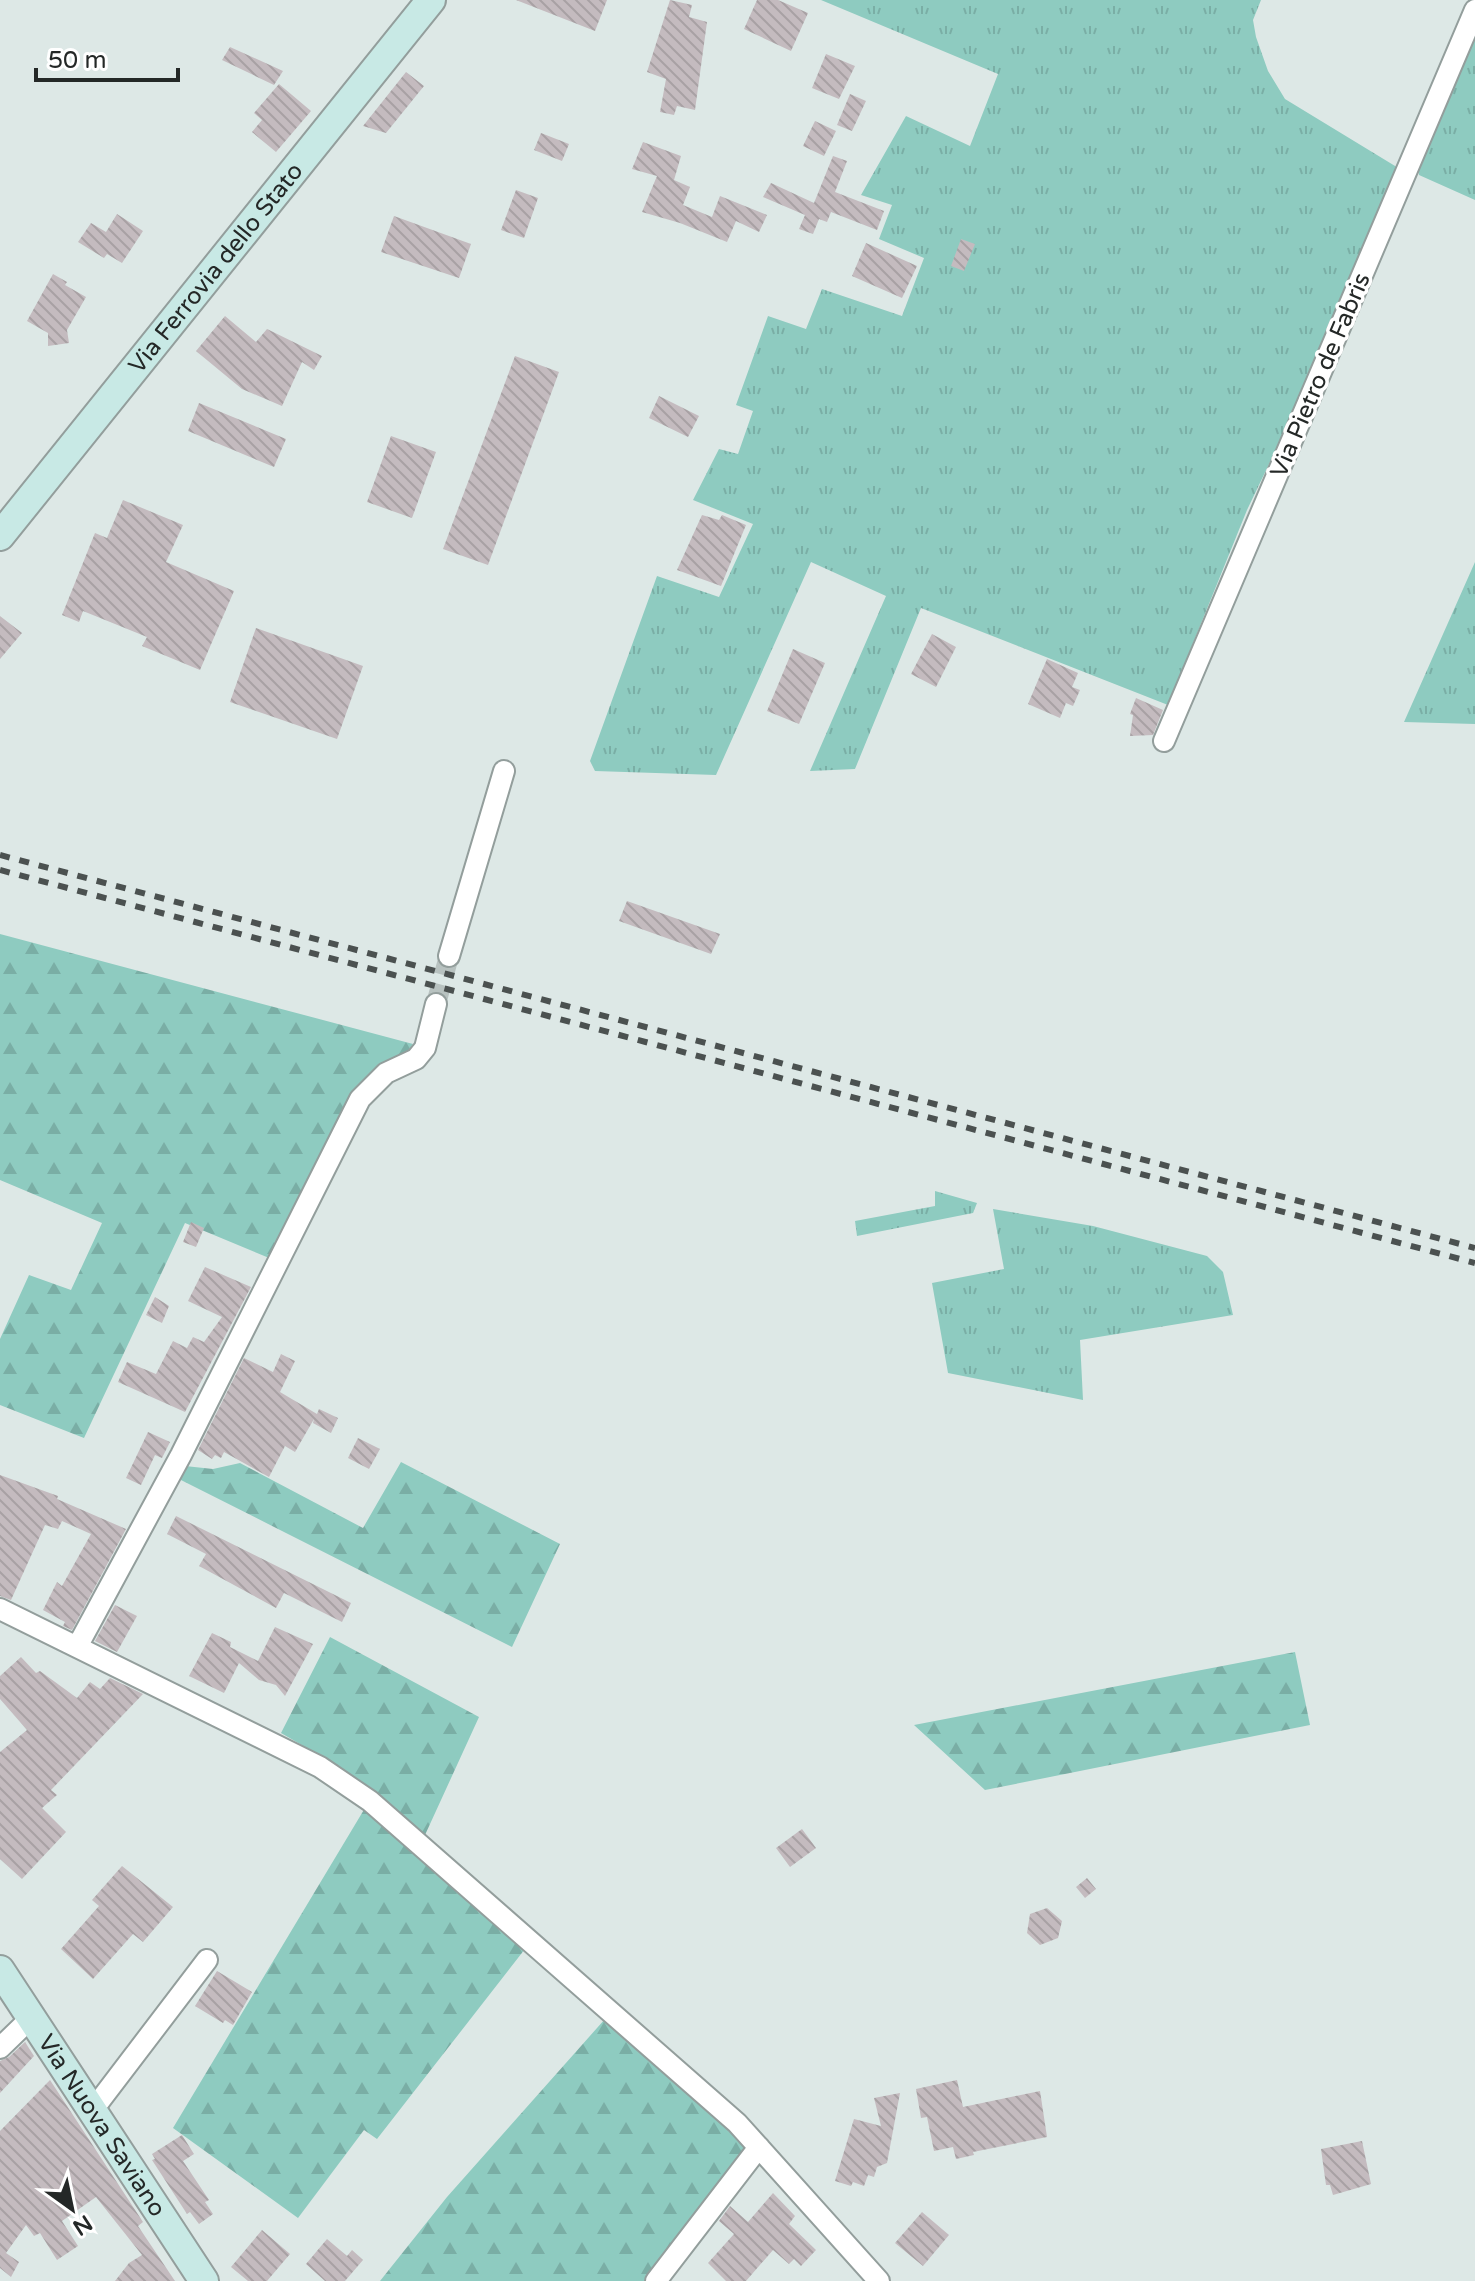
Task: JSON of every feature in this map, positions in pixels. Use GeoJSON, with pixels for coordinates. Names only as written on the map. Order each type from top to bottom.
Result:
{"type":"FeatureCollection","features":[{"type":"Feature","properties":{"kind":"main road","name":"Via Ferrovia dello Stato"},"geometry":{"type":"LineString","coordinates":[[0,536],[431,0]]}},
{"type":"Feature","properties":{"kind":"main road","name":"Via Nuova Saviano"},"geometry":{"type":"LineString","coordinates":[[0,1970],[204,2281]]}},
{"type":"Feature","properties":{"kind":"street","name":"Via Pietro de Fabris"},"geometry":{"type":"LineString","coordinates":[[1164,741],[1475,10]]}},
{"type":"Feature","properties":{"kind":"street"},"geometry":{"type":"LineString","coordinates":[[449,956],[504,771]]}},
{"type":"Feature","properties":{"kind":"street"},"geometry":{"type":"LineString","coordinates":[[77,1647],[181,1455],[360,1099],[386,1073],[416,1059],[425,1048],[436,1004]]}},
{"type":"Feature","properties":{"kind":"street"},"geometry":{"type":"LineString","coordinates":[[0,1609],[320,1767],[370,1801],[737,2123],[879,2281]]}},
{"type":"Feature","properties":{"kind":"street"},"geometry":{"type":"LineString","coordinates":[[92,2111],[207,1960]]}},
{"type":"Feature","properties":{"kind":"street"},"geometry":{"type":"LineString","coordinates":[[0,2048],[31,2018]]}},
{"type":"Feature","properties":{"kind":"street"},"geometry":{"type":"LineString","coordinates":[[656,2281],[759,2147]]}},
{"type":"Feature","properties":{"kind":"green space"},"geometry":{"type":"Polygon","coordinates":[[[821,0],[1261,0],[1253,20],[1256,37],[1268,71],[1285,99],[1400,169],[1313,372],[1247,510],[1168,705],[921,608],[855,769],[810,771],[886,596],[811,562],[716,775],[595,771],[590,761],[657,576],[719,597],[753,524],[693,500],[719,449],[738,454],[753,411],[736,405],[768,316],[806,329],[822,289],[902,316],[924,258],[879,239],[892,205],[861,195],[906,116],[970,146],[998,74],[821,0]]]}},
{"type":"Feature","properties":{"kind":"green space"},"geometry":{"type":"Polygon","coordinates":[[[1475,34],[1475,200],[1419,175],[1417,161],[1475,34]]]}},
{"type":"Feature","properties":{"kind":"green space"},"geometry":{"type":"Polygon","coordinates":[[[1475,562],[1475,724],[1404,722],[1475,562]]]}},
{"type":"Feature","properties":{"kind":"green space"},"geometry":{"type":"Polygon","coordinates":[[[0,934],[413,1044],[408,1051],[377,1067],[363,1080],[274,1260],[185,1223],[84,1438],[0,1405],[0,1339],[29,1275],[71,1290],[102,1223],[0,1180],[0,934]]]}},
{"type":"Feature","properties":{"kind":"green space"},"geometry":{"type":"Polygon","coordinates":[[[935,1191],[977,1203],[973,1213],[857,1236],[855,1221],[935,1206],[935,1191]]]}},
{"type":"Feature","properties":{"kind":"green space"},"geometry":{"type":"Polygon","coordinates":[[[993,1209],[1093,1226],[1207,1256],[1223,1272],[1233,1315],[1080,1340],[1083,1400],[948,1373],[932,1283],[1004,1269],[993,1209]]]}},
{"type":"Feature","properties":{"kind":"green space"},"geometry":{"type":"Polygon","coordinates":[[[401,1462],[560,1544],[512,1647],[173,1476],[185,1466],[213,1469],[240,1463],[363,1528],[401,1462]]]}},
{"type":"Feature","properties":{"kind":"green space"},"geometry":{"type":"Polygon","coordinates":[[[330,1637],[479,1717],[425,1835],[355,1781],[281,1733],[330,1637]]]}},
{"type":"Feature","properties":{"kind":"green space"},"geometry":{"type":"Polygon","coordinates":[[[1295,1652],[1310,1725],[985,1790],[914,1725],[1295,1652]]]}},
{"type":"Feature","properties":{"kind":"green space"},"geometry":{"type":"Polygon","coordinates":[[[365,1808],[525,1949],[377,2139],[364,2130],[298,2218],[173,2128],[365,1808]]]}},
{"type":"Feature","properties":{"kind":"green space"},"geometry":{"type":"Polygon","coordinates":[[[605,2019],[752,2149],[651,2281],[380,2281],[447,2197],[605,2019]]]}},
{"type":"Feature","properties":{"kind":"building"},"geometry":{"type":"Polygon","coordinates":[[[516,0],[607,0],[595,31],[516,0]]]}},
{"type":"Feature","properties":{"kind":"building"},"geometry":{"type":"Polygon","coordinates":[[[670,0],[692,5],[689,17],[707,22],[695,110],[677,106],[674,115],[660,112],[666,79],[647,72],[670,0]]]}},
{"type":"Feature","properties":{"kind":"building"},"geometry":{"type":"Polygon","coordinates":[[[757,0],[778,0],[808,13],[791,51],[744,29],[757,0]]]}},
{"type":"Feature","properties":{"kind":"building"},"geometry":{"type":"Polygon","coordinates":[[[230,47],[283,71],[274,85],[222,60],[230,47]]]}},
{"type":"Feature","properties":{"kind":"building"},"geometry":{"type":"Polygon","coordinates":[[[826,54],[855,66],[839,99],[812,88],[826,54]]]}},
{"type":"Feature","properties":{"kind":"building"},"geometry":{"type":"Polygon","coordinates":[[[406,72],[424,86],[386,133],[363,126],[406,72]]]}},
{"type":"Feature","properties":{"kind":"building"},"geometry":{"type":"Polygon","coordinates":[[[279,84],[311,111],[276,152],[252,132],[262,120],[254,113],[279,84]]]}},
{"type":"Feature","properties":{"kind":"building"},"geometry":{"type":"Polygon","coordinates":[[[850,94],[866,101],[852,131],[837,125],[850,94]]]}},
{"type":"Feature","properties":{"kind":"building"},"geometry":{"type":"Polygon","coordinates":[[[815,121],[836,131],[824,156],[803,146],[815,121]]]}},
{"type":"Feature","properties":{"kind":"building"},"geometry":{"type":"Polygon","coordinates":[[[541,133],[569,144],[562,161],[534,150],[541,133]]]}},
{"type":"Feature","properties":{"kind":"building"},"geometry":{"type":"Polygon","coordinates":[[[643,142],[681,156],[674,180],[690,187],[683,205],[712,217],[720,196],[767,215],[759,232],[736,221],[727,242],[642,212],[657,176],[632,169],[643,142]]]}},
{"type":"Feature","properties":{"kind":"building"},"geometry":{"type":"Polygon","coordinates":[[[833,156],[847,161],[835,192],[884,211],[877,230],[831,212],[827,222],[819,219],[813,234],[799,229],[805,215],[763,197],[771,183],[814,203],[833,156]]]}},
{"type":"Feature","properties":{"kind":"building"},"geometry":{"type":"Polygon","coordinates":[[[516,190],[538,198],[524,238],[501,230],[516,190]]]}},
{"type":"Feature","properties":{"kind":"building"},"geometry":{"type":"Polygon","coordinates":[[[117,214],[143,231],[122,263],[107,254],[104,258],[78,242],[91,223],[106,232],[117,214]]]}},
{"type":"Feature","properties":{"kind":"building"},"geometry":{"type":"Polygon","coordinates":[[[394,216],[471,244],[459,278],[381,252],[394,216]]]}},
{"type":"Feature","properties":{"kind":"building"},"geometry":{"type":"Polygon","coordinates":[[[961,239],[975,244],[964,271],[951,266],[961,239]]]}},
{"type":"Feature","properties":{"kind":"building"},"geometry":{"type":"Polygon","coordinates":[[[866,243],[917,266],[902,298],[852,276],[866,243]]]}},
{"type":"Feature","properties":{"kind":"building"},"geometry":{"type":"Polygon","coordinates":[[[53,274],[86,297],[67,330],[69,343],[48,346],[48,333],[27,321],[53,274]]]}},
{"type":"Feature","properties":{"kind":"building"},"geometry":{"type":"Polygon","coordinates":[[[225,316],[256,342],[267,329],[322,356],[314,370],[302,362],[282,406],[242,389],[196,351],[225,316]]]}},
{"type":"Feature","properties":{"kind":"building"},"geometry":{"type":"Polygon","coordinates":[[[515,356],[559,372],[488,565],[443,549],[515,356]]]}},
{"type":"Feature","properties":{"kind":"building"},"geometry":{"type":"Polygon","coordinates":[[[659,396],[699,416],[688,437],[649,418],[659,396]]]}},
{"type":"Feature","properties":{"kind":"building"},"geometry":{"type":"Polygon","coordinates":[[[199,403],[286,439],[274,467],[188,431],[199,403]]]}},
{"type":"Feature","properties":{"kind":"building"},"geometry":{"type":"Polygon","coordinates":[[[391,436],[436,452],[412,518],[367,502],[391,436]]]}},
{"type":"Feature","properties":{"kind":"building"},"geometry":{"type":"Polygon","coordinates":[[[123,500],[183,525],[166,562],[234,591],[200,670],[142,646],[147,637],[83,611],[79,622],[62,615],[95,533],[107,538],[123,500]]]}},
{"type":"Feature","properties":{"kind":"building"},"geometry":{"type":"Polygon","coordinates":[[[702,515],[719,520],[722,515],[746,525],[721,586],[677,570],[702,515]]]}},
{"type":"Feature","properties":{"kind":"building"},"geometry":{"type":"Polygon","coordinates":[[[0,616],[22,633],[0,659],[0,616]]]}},
{"type":"Feature","properties":{"kind":"building"},"geometry":{"type":"Polygon","coordinates":[[[256,628],[363,666],[337,739],[230,702],[256,628]]]}},
{"type":"Feature","properties":{"kind":"building"},"geometry":{"type":"Polygon","coordinates":[[[932,634],[956,647],[936,687],[911,674],[932,634]]]}},
{"type":"Feature","properties":{"kind":"building"},"geometry":{"type":"Polygon","coordinates":[[[793,649],[825,663],[799,724],[767,711],[793,649]]]}},
{"type":"Feature","properties":{"kind":"building"},"geometry":{"type":"Polygon","coordinates":[[[1047,659],[1078,673],[1072,687],[1080,690],[1073,706],[1066,703],[1060,718],[1028,704],[1047,659]]]}},
{"type":"Feature","properties":{"kind":"building"},"geometry":{"type":"Polygon","coordinates":[[[1136,698],[1163,710],[1153,735],[1130,736],[1133,715],[1130,714],[1136,698]]]}},
{"type":"Feature","properties":{"kind":"building"},"geometry":{"type":"Polygon","coordinates":[[[627,901],[720,934],[711,954],[619,921],[627,901]]]}},
{"type":"Feature","properties":{"kind":"building"},"geometry":{"type":"Polygon","coordinates":[[[191,1222],[204,1228],[196,1247],[183,1242],[191,1222]]]}},
{"type":"Feature","properties":{"kind":"building"},"geometry":{"type":"Polygon","coordinates":[[[205,1267],[251,1287],[185,1412],[118,1382],[127,1362],[156,1374],[173,1341],[187,1348],[193,1337],[204,1342],[222,1317],[188,1301],[205,1267]]]}},
{"type":"Feature","properties":{"kind":"building"},"geometry":{"type":"Polygon","coordinates":[[[155,1297],[169,1306],[162,1323],[146,1315],[155,1297]]]}},
{"type":"Feature","properties":{"kind":"building"},"geometry":{"type":"Polygon","coordinates":[[[281,1354],[295,1361],[280,1392],[317,1414],[319,1409],[338,1418],[331,1433],[313,1423],[314,1419],[295,1452],[285,1446],[269,1477],[224,1452],[221,1458],[215,1455],[212,1459],[198,1450],[244,1358],[273,1372],[281,1354]]]}},
{"type":"Feature","properties":{"kind":"building"},"geometry":{"type":"Polygon","coordinates":[[[148,1432],[170,1442],[162,1458],[155,1455],[141,1485],[126,1478],[148,1432]]]}},
{"type":"Feature","properties":{"kind":"building"},"geometry":{"type":"Polygon","coordinates":[[[358,1438],[380,1449],[369,1469],[348,1458],[358,1438]]]}},
{"type":"Feature","properties":{"kind":"building"},"geometry":{"type":"Polygon","coordinates":[[[0,1475],[58,1496],[57,1499],[126,1529],[72,1630],[63,1626],[65,1622],[43,1610],[57,1582],[62,1586],[91,1534],[62,1521],[58,1529],[45,1525],[11,1600],[0,1596],[0,1475]]]}},
{"type":"Feature","properties":{"kind":"building"},"geometry":{"type":"Polygon","coordinates":[[[176,1516],[351,1603],[342,1622],[284,1593],[276,1608],[199,1566],[206,1554],[167,1534],[176,1516]]]}},
{"type":"Feature","properties":{"kind":"building"},"geometry":{"type":"Polygon","coordinates":[[[115,1605],[137,1616],[117,1652],[95,1641],[115,1605]]]}},
{"type":"Feature","properties":{"kind":"building"},"geometry":{"type":"Polygon","coordinates":[[[275,1627],[313,1644],[285,1696],[276,1685],[259,1680],[239,1663],[224,1693],[189,1676],[212,1633],[231,1642],[230,1647],[258,1661],[275,1627]]]}},
{"type":"Feature","properties":{"kind":"building"},"geometry":{"type":"Polygon","coordinates":[[[21,1657],[36,1673],[40,1671],[77,1698],[90,1682],[100,1689],[110,1678],[143,1694],[51,1790],[57,1795],[42,1808],[66,1832],[22,1879],[0,1859],[0,1752],[27,1730],[0,1699],[0,1676],[21,1657]]]}},
{"type":"Feature","properties":{"kind":"building"},"geometry":{"type":"Polygon","coordinates":[[[802,1829],[816,1848],[790,1867],[776,1848],[802,1829]]]}},
{"type":"Feature","properties":{"kind":"building"},"geometry":{"type":"Polygon","coordinates":[[[122,1866],[173,1907],[143,1942],[133,1934],[93,1979],[61,1949],[99,1906],[92,1900],[122,1866]]]}},
{"type":"Feature","properties":{"kind":"building"},"geometry":{"type":"Polygon","coordinates":[[[1087,1878],[1096,1889],[1085,1898],[1076,1887],[1087,1878]]]}},
{"type":"Feature","properties":{"kind":"building"},"geometry":{"type":"Polygon","coordinates":[[[1047,1908],[1062,1921],[1058,1938],[1040,1945],[1027,1933],[1030,1914],[1047,1908]]]}},
{"type":"Feature","properties":{"kind":"building"},"geometry":{"type":"Polygon","coordinates":[[[217,1971],[252,1992],[233,2025],[225,2020],[223,2023],[195,2006],[217,1971]]]}},
{"type":"Feature","properties":{"kind":"building"},"geometry":{"type":"Polygon","coordinates":[[[25,2042],[34,2056],[0,2093],[0,2061],[25,2042]]]}},
{"type":"Feature","properties":{"kind":"building"},"geometry":{"type":"Polygon","coordinates":[[[50,2080],[143,2222],[138,2226],[175,2281],[115,2281],[129,2263],[142,2255],[96,2197],[62,2221],[78,2246],[57,2260],[40,2233],[34,2236],[26,2225],[6,2253],[19,2262],[11,2277],[0,2268],[0,2131],[50,2080]]]}},
{"type":"Feature","properties":{"kind":"building"},"geometry":{"type":"Polygon","coordinates":[[[957,2080],[963,2107],[1040,2091],[1047,2137],[973,2152],[974,2155],[956,2159],[953,2147],[934,2151],[927,2117],[921,2118],[916,2089],[957,2080]]]}},
{"type":"Feature","properties":{"kind":"building"},"geometry":{"type":"Polygon","coordinates":[[[900,2093],[887,2163],[877,2167],[874,2177],[868,2175],[864,2186],[835,2181],[854,2119],[881,2126],[874,2098],[900,2093]]]}},
{"type":"Feature","properties":{"kind":"building"},"geometry":{"type":"Polygon","coordinates":[[[182,2135],[194,2154],[183,2161],[209,2200],[205,2202],[213,2214],[199,2224],[190,2212],[187,2214],[152,2160],[155,2159],[152,2154],[182,2135]]]}},
{"type":"Feature","properties":{"kind":"building"},"geometry":{"type":"Polygon","coordinates":[[[1362,2141],[1371,2184],[1333,2195],[1330,2185],[1326,2185],[1321,2149],[1362,2141]]]}},
{"type":"Feature","properties":{"kind":"building"},"geometry":{"type":"Polygon","coordinates":[[[773,2193],[795,2216],[789,2224],[816,2250],[801,2266],[794,2259],[789,2264],[773,2250],[746,2281],[726,2281],[708,2263],[734,2234],[719,2221],[730,2206],[748,2222],[773,2193]]]}},
{"type":"Feature","properties":{"kind":"building"},"geometry":{"type":"Polygon","coordinates":[[[922,2212],[949,2235],[923,2266],[895,2243],[922,2212]]]}},
{"type":"Feature","properties":{"kind":"building"},"geometry":{"type":"Polygon","coordinates":[[[262,2230],[290,2254],[267,2281],[248,2281],[231,2267],[262,2230]]]}},
{"type":"Feature","properties":{"kind":"building"},"geometry":{"type":"Polygon","coordinates":[[[327,2239],[347,2256],[352,2250],[363,2260],[345,2281],[325,2281],[306,2264],[327,2239]]]}},
{"type":"Feature","properties":{"kind":"tunnel"},"geometry":{"type":"LineString","coordinates":[[436,1004],[449,956]]}},
{"type":"Feature","properties":{"kind":"railway"},"geometry":{"type":"LineString","coordinates":[[0,855],[1475,1248]]}},
{"type":"Feature","properties":{"kind":"railway"},"geometry":{"type":"LineString","coordinates":[[0,870],[1475,1263]]}}]}
